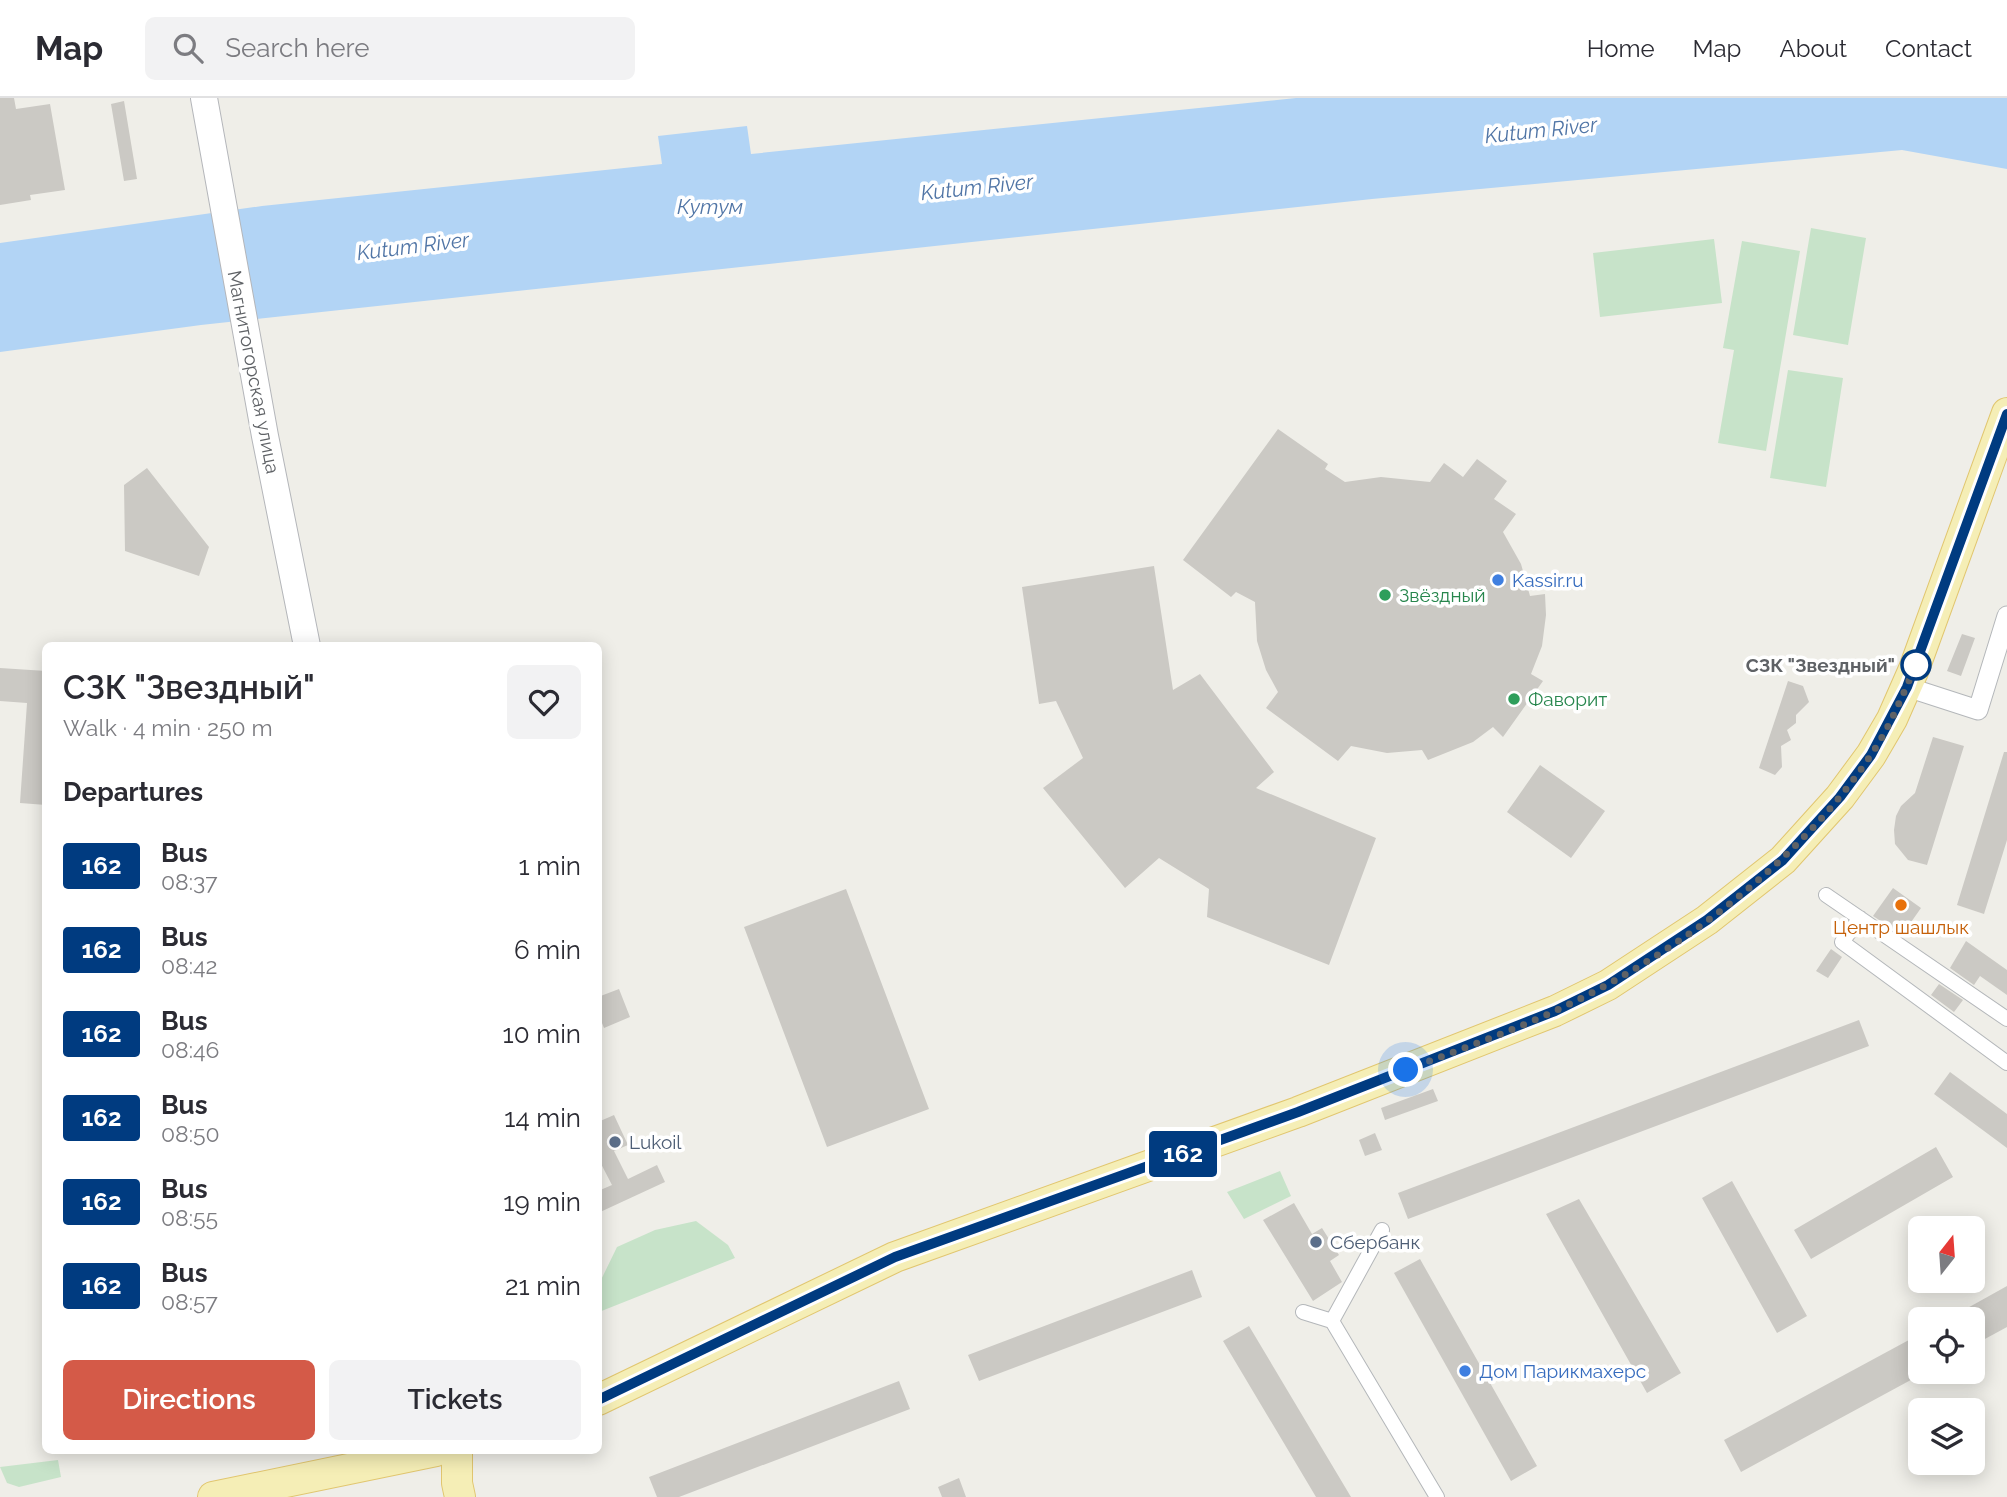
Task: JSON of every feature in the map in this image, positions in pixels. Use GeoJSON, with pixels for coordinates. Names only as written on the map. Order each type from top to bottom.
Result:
{"type":"FeatureCollection","features":[{"type":"Feature","properties":{"kind":"main road","name":"Магнитогорская улица"},"geometry":{"type":"LineString","coordinates":[[204,98],[265,436],[306,642]]}},
{"type":"Feature","properties":{"kind":"main road"},"geometry":{"type":"LineString","coordinates":[[602,1398],[895,1257],[1298,1112],[1555,1011],[1608,985],[1707,920],[1783,860],[1840,797],[1871,755],[1907,687],[2007,414]]}},
{"type":"Feature","properties":{"kind":"main road"},"geometry":{"type":"LineString","coordinates":[[213,1497],[421,1454]]}},
{"type":"Feature","properties":{"kind":"main road"},"geometry":{"type":"LineString","coordinates":[[457,1454],[460,1497]]}},
{"type":"Feature","properties":{"kind":"street"},"geometry":{"type":"LineString","coordinates":[[1907,687],[1978,710],[2007,616]]}},
{"type":"Feature","properties":{"kind":"street"},"geometry":{"type":"LineString","coordinates":[[1826,895],[2007,1019]]}},
{"type":"Feature","properties":{"kind":"street"},"geometry":{"type":"LineString","coordinates":[[1860,918],[1842,942],[2007,1063]]}},
{"type":"Feature","properties":{"kind":"street"},"geometry":{"type":"LineString","coordinates":[[1332,1321],[1382,1230]]}},
{"type":"Feature","properties":{"kind":"street"},"geometry":{"type":"LineString","coordinates":[[1303,1312],[1332,1321],[1437,1497]]}},
{"type":"Feature","properties":{"kind":"green space"},"geometry":{"type":"Polygon","coordinates":[[[1811,228],[1866,238],[1848,345],[1793,335],[1811,228]]]}},
{"type":"Feature","properties":{"kind":"green space"},"geometry":{"type":"Polygon","coordinates":[[[1714,239],[1722,303],[1600,317],[1593,253],[1714,239]]]}},
{"type":"Feature","properties":{"kind":"green space"},"geometry":{"type":"Polygon","coordinates":[[[1742,241],[1800,251],[1766,451],[1718,443],[1734,350],[1723,348],[1742,241]]]}},
{"type":"Feature","properties":{"kind":"green space"},"geometry":{"type":"Polygon","coordinates":[[[1788,370],[1843,378],[1826,487],[1770,478],[1788,370]]]}},
{"type":"Feature","properties":{"kind":"green space"},"geometry":{"type":"Polygon","coordinates":[[[1280,1171],[1291,1196],[1244,1219],[1227,1192],[1280,1171]]]}},
{"type":"Feature","properties":{"kind":"green space"},"geometry":{"type":"Polygon","coordinates":[[[696,1221],[728,1245],[735,1258],[602,1311],[602,1278],[617,1247],[655,1230],[696,1221]]]}},
{"type":"Feature","properties":{"kind":"green space"},"geometry":{"type":"Polygon","coordinates":[[[58,1460],[61,1477],[19,1487],[7,1483],[0,1467],[58,1460]]]}},
{"type":"Feature","properties":{"kind":"water","name":"Кутум"},"geometry":{"type":"Polygon","coordinates":[[[1296,98],[2007,98],[2007,169],[1902,150],[1372,199],[201,325],[0,352],[0,243],[262,206],[662,164],[658,136],[747,126],[751,154],[1296,98]]]}},
{"type":"Feature","properties":{"kind":"building"},"geometry":{"type":"Polygon","coordinates":[[[0,98],[14,98],[16,109],[50,104],[65,190],[30,195],[31,200],[0,205],[0,98]]]}},
{"type":"Feature","properties":{"kind":"building"},"geometry":{"type":"Polygon","coordinates":[[[124,101],[137,179],[124,181],[111,104],[124,101]]]}},
{"type":"Feature","properties":{"kind":"building","name":"Звёздный"},"geometry":{"type":"Polygon","coordinates":[[[1278,429],[1328,464],[1325,469],[1345,482],[1381,477],[1430,482],[1444,463],[1463,477],[1477,459],[1507,481],[1494,499],[1516,514],[1503,532],[1521,564],[1530,596],[1545,594],[1546,615],[1542,646],[1531,674],[1543,681],[1503,737],[1493,727],[1473,742],[1428,760],[1422,750],[1387,753],[1351,746],[1338,761],[1266,708],[1278,692],[1266,670],[1257,641],[1255,602],[1236,592],[1231,597],[1183,560],[1278,429]]]}},
{"type":"Feature","properties":{"kind":"building"},"geometry":{"type":"Polygon","coordinates":[[[147,468],[209,547],[199,576],[125,551],[124,485],[147,468]]]}},
{"type":"Feature","properties":{"kind":"building"},"geometry":{"type":"Polygon","coordinates":[[[1154,566],[1173,690],[1200,674],[1274,772],[1256,788],[1376,838],[1329,965],[1207,917],[1209,889],[1159,858],[1125,888],[1043,788],[1083,758],[1056,701],[1039,704],[1022,587],[1154,566]]]}},
{"type":"Feature","properties":{"kind":"building"},"geometry":{"type":"Polygon","coordinates":[[[1962,634],[1975,638],[1961,676],[1947,671],[1962,634]]]}},
{"type":"Feature","properties":{"kind":"building"},"geometry":{"type":"Polygon","coordinates":[[[0,668],[42,671],[42,805],[20,803],[27,703],[0,701],[0,668]]]}},
{"type":"Feature","properties":{"kind":"building"},"geometry":{"type":"Polygon","coordinates":[[[1788,681],[1803,686],[1809,702],[1796,715],[1796,723],[1787,730],[1791,740],[1781,746],[1782,767],[1775,775],[1759,768],[1788,681]]]}},
{"type":"Feature","properties":{"kind":"building"},"geometry":{"type":"Polygon","coordinates":[[[1933,737],[1964,746],[1927,865],[1908,860],[1895,844],[1894,830],[1901,806],[1915,793],[1933,737]]]}},
{"type":"Feature","properties":{"kind":"building"},"geometry":{"type":"Polygon","coordinates":[[[2004,752],[2007,752],[2007,840],[1984,914],[1957,905],[2004,752]]]}},
{"type":"Feature","properties":{"kind":"building"},"geometry":{"type":"Polygon","coordinates":[[[1540,765],[1605,811],[1571,858],[1507,812],[1540,765]]]}},
{"type":"Feature","properties":{"kind":"building"},"geometry":{"type":"Polygon","coordinates":[[[1893,888],[1921,908],[1902,935],[1873,916],[1893,888]]]}},
{"type":"Feature","properties":{"kind":"building"},"geometry":{"type":"Polygon","coordinates":[[[846,889],[929,1109],[827,1147],[744,927],[846,889]]]}},
{"type":"Feature","properties":{"kind":"building"},"geometry":{"type":"Polygon","coordinates":[[[1966,941],[2007,970],[2007,995],[1980,976],[1974,985],[1950,968],[1966,941]]]}},
{"type":"Feature","properties":{"kind":"building"},"geometry":{"type":"Polygon","coordinates":[[[1831,949],[1842,957],[1828,978],[1816,971],[1831,949]]]}},
{"type":"Feature","properties":{"kind":"building"},"geometry":{"type":"Polygon","coordinates":[[[1939,984],[1963,1000],[1954,1012],[1931,995],[1939,984]]]}},
{"type":"Feature","properties":{"kind":"building"},"geometry":{"type":"Polygon","coordinates":[[[619,989],[630,1017],[604,1028],[602,995],[619,989]]]}},
{"type":"Feature","properties":{"kind":"building"},"geometry":{"type":"Polygon","coordinates":[[[1859,1020],[1869,1046],[1408,1219],[1398,1193],[1859,1020]]]}},
{"type":"Feature","properties":{"kind":"building"},"geometry":{"type":"Polygon","coordinates":[[[1950,1072],[2007,1114],[2007,1148],[1934,1094],[1950,1072]]]}},
{"type":"Feature","properties":{"kind":"building"},"geometry":{"type":"Polygon","coordinates":[[[1433,1089],[1438,1101],[1385,1120],[1381,1108],[1433,1089]]]}},
{"type":"Feature","properties":{"kind":"building"},"geometry":{"type":"Polygon","coordinates":[[[614,1115],[628,1145],[614,1151],[628,1179],[657,1165],[665,1182],[602,1211],[602,1189],[612,1185],[602,1166],[602,1120],[614,1115]]]}},
{"type":"Feature","properties":{"kind":"building"},"geometry":{"type":"Polygon","coordinates":[[[1375,1133],[1382,1150],[1365,1156],[1359,1140],[1375,1133]]]}},
{"type":"Feature","properties":{"kind":"building"},"geometry":{"type":"Polygon","coordinates":[[[1936,1147],[1953,1177],[1811,1259],[1794,1230],[1936,1147]]]}},
{"type":"Feature","properties":{"kind":"building"},"geometry":{"type":"Polygon","coordinates":[[[1732,1181],[1807,1316],[1777,1333],[1702,1198],[1732,1181]]]}},
{"type":"Feature","properties":{"kind":"building"},"geometry":{"type":"Polygon","coordinates":[[[1579,1199],[1681,1373],[1647,1393],[1546,1214],[1579,1199]]]}},
{"type":"Feature","properties":{"kind":"building"},"geometry":{"type":"Polygon","coordinates":[[[1294,1203],[1312,1234],[1322,1228],[1339,1255],[1330,1261],[1342,1282],[1313,1301],[1263,1220],[1294,1203]]]}},
{"type":"Feature","properties":{"kind":"building"},"geometry":{"type":"Polygon","coordinates":[[[1420,1259],[1537,1466],[1511,1481],[1394,1273],[1420,1259]]]}},
{"type":"Feature","properties":{"kind":"building"},"geometry":{"type":"Polygon","coordinates":[[[1192,1270],[1202,1297],[979,1381],[968,1355],[1192,1270]]]}},
{"type":"Feature","properties":{"kind":"building"},"geometry":{"type":"Polygon","coordinates":[[[2007,1286],[2007,1327],[1985,1339],[1985,1307],[1969,1307],[2007,1286]]]}},
{"type":"Feature","properties":{"kind":"building"},"geometry":{"type":"Polygon","coordinates":[[[1249,1326],[1351,1497],[1316,1497],[1223,1341],[1249,1326]]]}},
{"type":"Feature","properties":{"kind":"building"},"geometry":{"type":"Polygon","coordinates":[[[1908,1340],[1908,1382],[1741,1472],[1724,1440],[1908,1340]]]}},
{"type":"Feature","properties":{"kind":"building"},"geometry":{"type":"Polygon","coordinates":[[[899,1381],[910,1409],[679,1497],[657,1497],[649,1477],[899,1381]]]}},
{"type":"Feature","properties":{"kind":"building"},"geometry":{"type":"Polygon","coordinates":[[[959,1478],[966,1497],[942,1497],[938,1487],[959,1478]]]}},
{"type":"Feature","properties":{"kind":"bus line","name":"162"},"geometry":{"type":"LineString","coordinates":[[602,1398],[895,1257],[1298,1112],[1555,1011],[1608,985],[1707,920],[1783,860],[1840,797],[1871,755],[1892,719],[1927,638],[2007,414]]}},
{"type":"Feature","properties":{"kind":"place","name":"Kassir.ru"},"geometry":{"type":"Point","coordinates":[1498,580]}},
{"type":"Feature","properties":{"kind":"place","name":"Звёздный"},"geometry":{"type":"Point","coordinates":[1385,595]}},
{"type":"Feature","properties":{"kind":"place","name":"СЗК \"Звездный\""},"geometry":{"type":"Point","coordinates":[1916,665]}},
{"type":"Feature","properties":{"kind":"place","name":"Фаворит"},"geometry":{"type":"Point","coordinates":[1514,699]}},
{"type":"Feature","properties":{"kind":"place","name":"Центр шашлык"},"geometry":{"type":"Point","coordinates":[1901,905]}},
{"type":"Feature","properties":{"kind":"place","name":"Lukoil"},"geometry":{"type":"Point","coordinates":[615,1142]}},
{"type":"Feature","properties":{"kind":"place","name":"Сбербанк"},"geometry":{"type":"Point","coordinates":[1316,1242]}},
{"type":"Feature","properties":{"kind":"place","name":"Дом Парикмахерс"},"geometry":{"type":"Point","coordinates":[1465,1371]}},
{"type":"Feature","properties":{"kind":"route"},"geometry":{"type":"LineString","coordinates":[[1406,1070],[1555,1011],[1608,985],[1707,920],[1747,890],[1783,860],[1840,797],[1871,755],[1892,719],[1916,665]]}},
{"type":"Feature","properties":{"kind":"water label","name":"Kutum River"},"geometry":{"type":"Point","coordinates":[1541,130]}},
{"type":"Feature","properties":{"kind":"water label","name":"Kutum River"},"geometry":{"type":"Point","coordinates":[977,187]}},
{"type":"Feature","properties":{"kind":"water label","name":"Kutum River"},"geometry":{"type":"Point","coordinates":[413,246]}}]}
